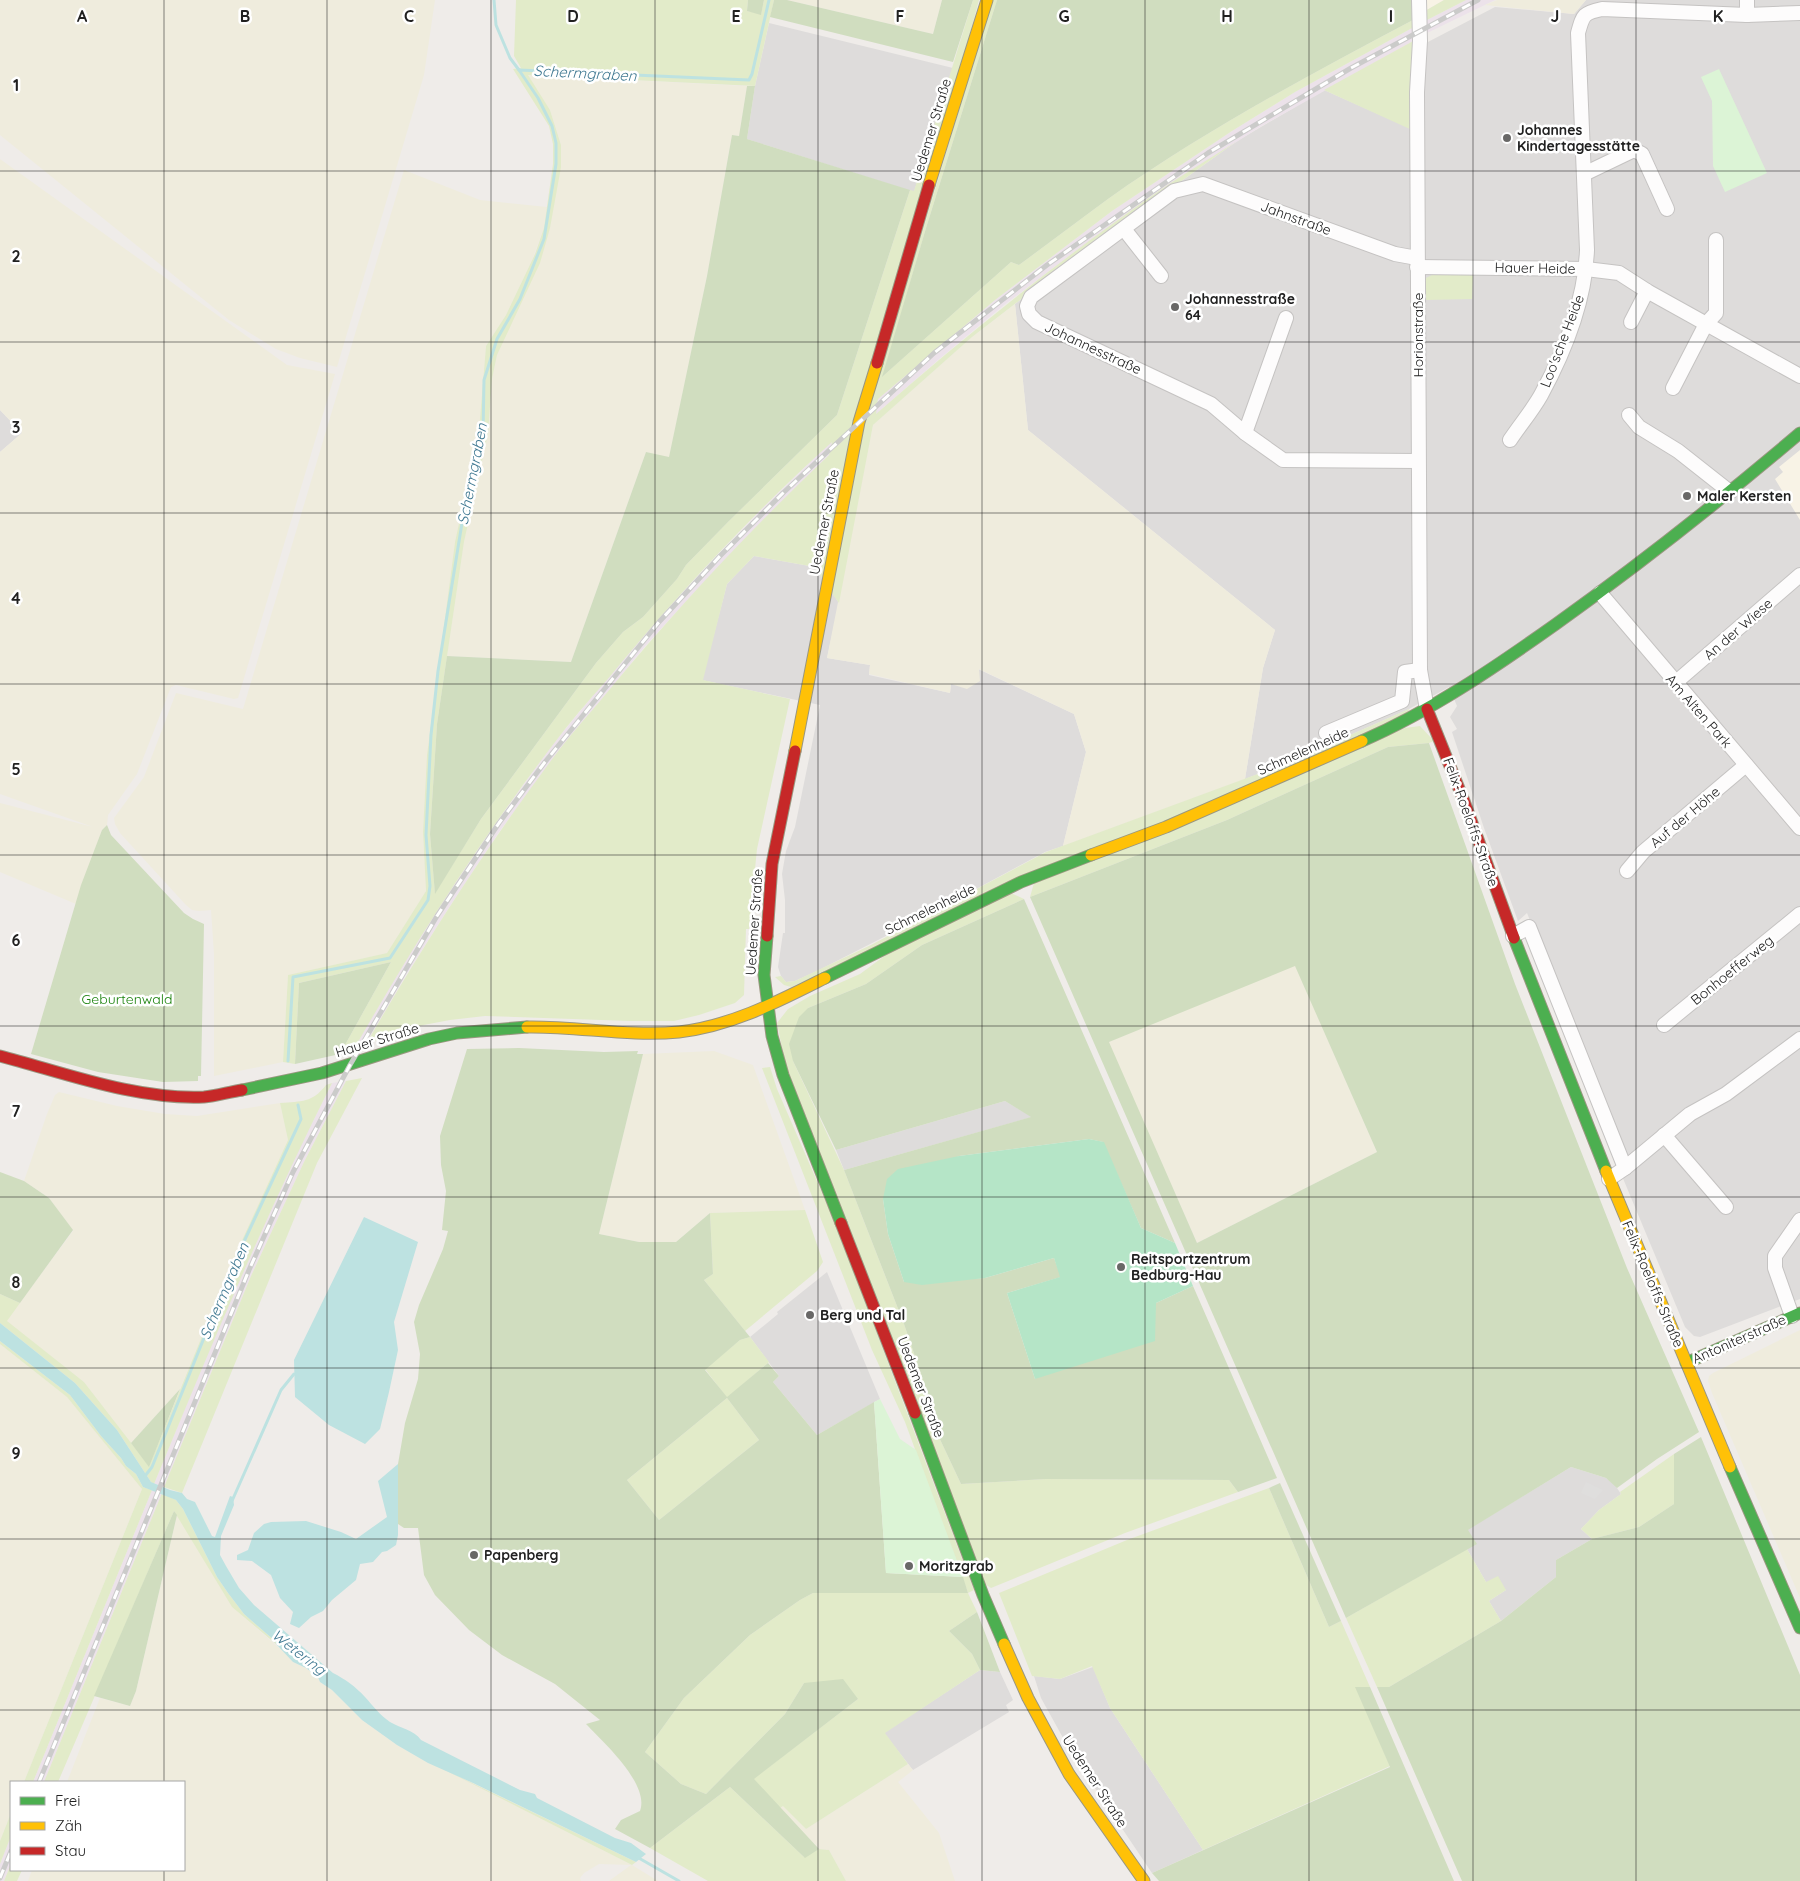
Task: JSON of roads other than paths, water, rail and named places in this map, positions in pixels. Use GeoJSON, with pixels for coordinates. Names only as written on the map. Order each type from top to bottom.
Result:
{"type":"FeatureCollection","features":[{"type":"Feature","properties":{"kind":"street","name":"Uedemer Straße"},"geometry":{"type":"LineString","coordinates":[[987,0],[933,172],[859,422],[803,716],[774,855],[764,975],[772,1036],[798,1118],[926,1442],[983,1595],[1028,1698],[1070,1774],[1144,1881]]}},
{"type":"Feature","properties":{"kind":"street","name":"Horionstraße"},"geometry":{"type":"LineString","coordinates":[[1419,0],[1417,263],[1420,670],[1427,710]]}},
{"type":"Feature","properties":{"kind":"street"},"geometry":{"type":"LineString","coordinates":[[1747,0],[1747,15]]}},
{"type":"Feature","properties":{"kind":"street","name":"Loo'sche Heide"},"geometry":{"type":"LineString","coordinates":[[1510,440],[1540,397],[1555,367],[1577,310],[1586,269],[1587,250],[1578,33],[1582,18],[1588,12],[1602,9],[1747,15],[1800,13]]}},
{"type":"Feature","properties":{"kind":"street"},"geometry":{"type":"LineString","coordinates":[[1584,174],[1634,150],[1642,154],[1667,209]]}},
{"type":"Feature","properties":{"kind":"street","name":"Jahnstraße"},"geometry":{"type":"LineString","coordinates":[[1174,191],[1203,184],[1417,263]]}},
{"type":"Feature","properties":{"kind":"street","name":"Johannesstraße"},"geometry":{"type":"LineString","coordinates":[[1174,191],[1031,297],[1027,306],[1029,314],[1037,322],[1211,404],[1245,433],[1283,460],[1418,461]]}},
{"type":"Feature","properties":{"kind":"street"},"geometry":{"type":"LineString","coordinates":[[1124,229],[1161,276]]}},
{"type":"Feature","properties":{"kind":"street"},"geometry":{"type":"LineString","coordinates":[[1674,388],[1706,324],[1716,312],[1716,240]]}},
{"type":"Feature","properties":{"kind":"street","name":"Hauer Heide"},"geometry":{"type":"LineString","coordinates":[[1417,263],[1586,269],[1619,272],[1647,291],[1800,376]]}},
{"type":"Feature","properties":{"kind":"street"},"geometry":{"type":"LineString","coordinates":[[1631,322],[1647,291]]}},
{"type":"Feature","properties":{"kind":"street"},"geometry":{"type":"LineString","coordinates":[[1245,433],[1286,318]]}},
{"type":"Feature","properties":{"kind":"street"},"geometry":{"type":"LineString","coordinates":[[1629,415],[1639,427],[1678,451],[1730,492]]}},
{"type":"Feature","properties":{"kind":"street","name":"Schmelenheide"},"geometry":{"type":"LineString","coordinates":[[767,1007],[1021,882],[1166,827],[1372,737],[1427,710],[1499,665],[1600,593],[1730,492],[1800,433]]}},
{"type":"Feature","properties":{"kind":"street","name":"An der Wiese"},"geometry":{"type":"LineString","coordinates":[[1676,683],[1800,575]]}},
{"type":"Feature","properties":{"kind":"street","name":"Am Alten Park"},"geometry":{"type":"LineString","coordinates":[[1600,593],[1800,828]]}},
{"type":"Feature","properties":{"kind":"street"},"geometry":{"type":"LineString","coordinates":[[1326,733],[1402,701],[1405,672],[1420,670]]}},
{"type":"Feature","properties":{"kind":"street","name":"Felix-Roeloffs-Straße"},"geometry":{"type":"LineString","coordinates":[[1427,710],[1464,801],[1513,936],[1609,1179],[1800,1628]]}},
{"type":"Feature","properties":{"kind":"street","name":"Auf der Höhe"},"geometry":{"type":"LineString","coordinates":[[1627,871],[1643,852],[1746,765]]}},
{"type":"Feature","properties":{"kind":"street","name":"Bonhoefferweg"},"geometry":{"type":"LineString","coordinates":[[1664,1025],[1800,914]]}},
{"type":"Feature","properties":{"kind":"street"},"geometry":{"type":"LineString","coordinates":[[1513,936],[1529,927],[1625,1168]]}},
{"type":"Feature","properties":{"kind":"street","name":"Hauer Straße"},"geometry":{"type":"LineString","coordinates":[[0,1056],[115,1087],[162,1096],[205,1097],[322,1073],[429,1039],[457,1033],[525,1027],[653,1033],[680,1032],[728,1022],[767,1007]]}},
{"type":"Feature","properties":{"kind":"street"},"geometry":{"type":"LineString","coordinates":[[1609,1179],[1690,1114],[1726,1094],[1800,1039]]}},
{"type":"Feature","properties":{"kind":"street"},"geometry":{"type":"LineString","coordinates":[[1664,1135],[1726,1208]]}},
{"type":"Feature","properties":{"kind":"street","name":"Antoniterstraße"},"geometry":{"type":"LineString","coordinates":[[1686,1362],[1796,1314],[1775,1268],[1775,1256],[1800,1220]]}},
{"type":"Feature","properties":{"kind":"water"},"geometry":{"type":"Polygon","coordinates":[[[364,1217],[418,1242],[394,1322],[398,1350],[380,1429],[365,1444],[329,1425],[295,1397],[294,1360],[364,1217]]]}},
{"type":"Feature","properties":{"kind":"water"},"geometry":{"type":"Polygon","coordinates":[[[0,1323],[75,1383],[117,1430],[151,1482],[182,1493],[187,1499],[195,1502],[212,1536],[215,1537],[230,1496],[233,1497],[234,1505],[221,1536],[220,1555],[239,1588],[254,1605],[333,1673],[358,1690],[386,1719],[411,1731],[421,1740],[520,1790],[535,1794],[537,1798],[615,1838],[631,1843],[646,1854],[636,1862],[428,1763],[397,1745],[362,1720],[332,1690],[320,1682],[318,1677],[306,1668],[293,1662],[275,1641],[244,1614],[217,1577],[183,1509],[176,1500],[143,1487],[136,1474],[126,1466],[70,1395],[0,1341],[0,1323]]]}},
{"type":"Feature","properties":{"kind":"water"},"geometry":{"type":"Polygon","coordinates":[[[398,1464],[398,1535],[396,1545],[382,1552],[373,1562],[360,1564],[356,1580],[332,1600],[323,1611],[311,1617],[299,1628],[290,1624],[293,1612],[280,1598],[271,1575],[252,1561],[237,1560],[237,1555],[248,1550],[254,1533],[264,1524],[271,1522],[306,1521],[341,1532],[356,1539],[387,1517],[378,1481],[398,1464]]]}},
{"type":"Feature","properties":{"kind":"waterway"},"geometry":{"type":"LineString","coordinates":[[494,0],[496,25],[510,58],[519,70]]}},
{"type":"Feature","properties":{"kind":"waterway","name":"Schermgraben"},"geometry":{"type":"LineString","coordinates":[[288,1061],[293,977],[390,958],[428,900],[430,886],[426,835],[431,735],[438,671],[462,523],[483,434],[484,380],[497,339],[520,299],[544,239],[556,164],[556,143],[552,126],[538,98],[519,70],[749,80],[769,0]]}},
{"type":"Feature","properties":{"kind":"waterway","name":"Schermgraben"},"geometry":{"type":"LineString","coordinates":[[145,1476],[152,1467],[235,1261],[301,1119],[298,1105]]}},
{"type":"Feature","properties":{"kind":"waterway"},"geometry":{"type":"LineString","coordinates":[[232,1501],[281,1390],[294,1374]]}},
{"type":"Feature","properties":{"kind":"waterway","name":"Wetering"},"geometry":{"type":"LineString","coordinates":[[637,1857],[679,1881]]}},
{"type":"Feature","properties":{"kind":"railway"},"geometry":{"type":"LineString","coordinates":[[39,1781],[249,1270],[293,1172],[350,1065],[437,916],[499,823],[545,762],[659,622],[720,556],[783,493],[934,353],[1047,265],[1208,153],[1351,68],[1478,0]]}},
{"type":"Feature","properties":{"kind":"railway"},"geometry":{"type":"LineString","coordinates":[[0,1878],[10,1853]]}},
{"type":"Feature","properties":{"kind":"place","name":"Johannes Kindertagesstätte"},"geometry":{"type":"Point","coordinates":[1507,138]}},
{"type":"Feature","properties":{"kind":"place","name":"Johannesstraße 64"},"geometry":{"type":"Point","coordinates":[1175,307]}},
{"type":"Feature","properties":{"kind":"place","name":"Maler Kersten"},"geometry":{"type":"Point","coordinates":[1687,496]}},
{"type":"Feature","properties":{"kind":"place","name":"Reitsportzentrum Bedburg-Hau"},"geometry":{"type":"Point","coordinates":[1121,1267]}},
{"type":"Feature","properties":{"kind":"place","name":"Berg und Tal"},"geometry":{"type":"Point","coordinates":[810,1315]}},
{"type":"Feature","properties":{"kind":"place","name":"Papenberg"},"geometry":{"type":"Point","coordinates":[474,1555]}},
{"type":"Feature","properties":{"kind":"place","name":"Moritzgrab"},"geometry":{"type":"Point","coordinates":[909,1566]}},
{"type":"Feature","properties":{"kind":"park label","name":"Geburtenwald"},"geometry":{"type":"Point","coordinates":[127,999]}}]}
